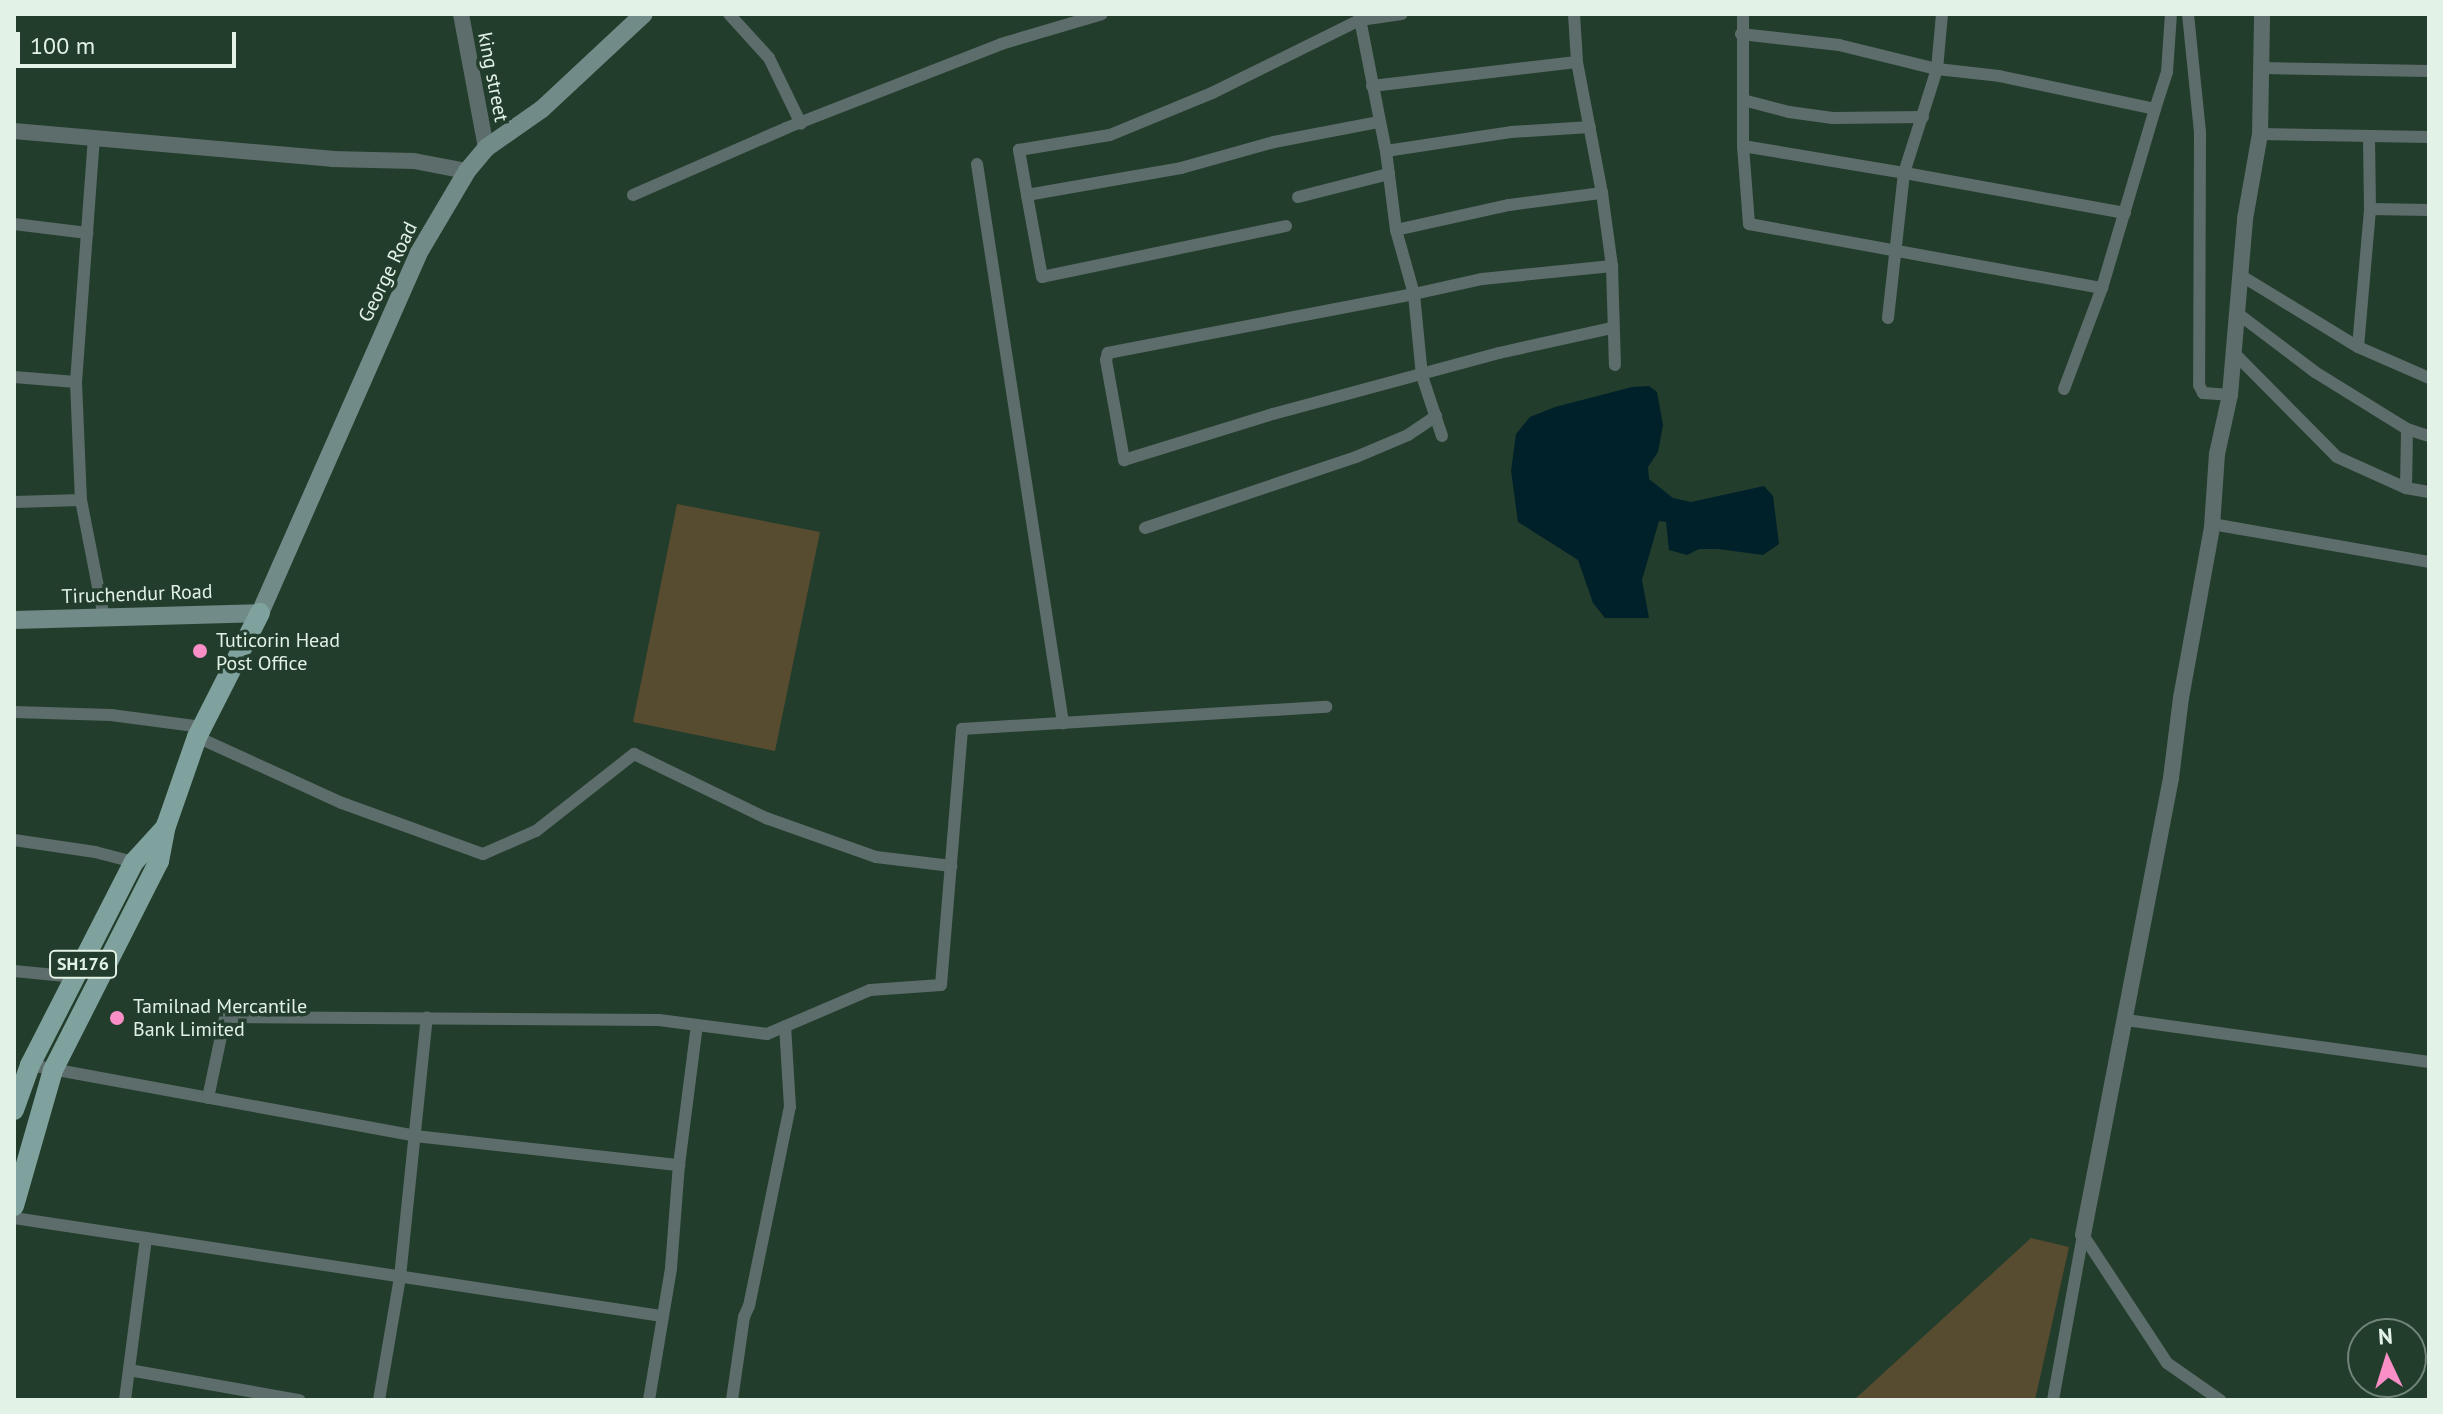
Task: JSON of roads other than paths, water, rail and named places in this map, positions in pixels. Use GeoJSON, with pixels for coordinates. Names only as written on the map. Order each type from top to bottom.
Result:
{"type":"FeatureCollection","features":[{"type":"Feature","properties":{"kind":"main road","name":"George Road"},"geometry":{"type":"LineString","coordinates":[[260,613],[418,254],[467,171],[486,148],[542,109],[644,14]]}},
{"type":"Feature","properties":{"kind":"main road","name":"Tiruchendur Road"},"geometry":{"type":"LineString","coordinates":[[14,620],[260,613]]}},
{"type":"Feature","properties":{"kind":"main road","name":"SH176"},"geometry":{"type":"LineString","coordinates":[[14,1110],[30,1065],[134,862],[166,826],[200,732],[260,613]]}},
{"type":"Feature","properties":{"kind":"main road"},"geometry":{"type":"LineString","coordinates":[[14,1206],[53,1070],[159,861],[166,826]]}},
{"type":"Feature","properties":{"kind":"street","name":"king street"},"geometry":{"type":"LineString","coordinates":[[461,14],[486,148]]}},
{"type":"Feature","properties":{"kind":"street"},"geometry":{"type":"LineString","coordinates":[[729,14],[769,58],[801,124]]}},
{"type":"Feature","properties":{"kind":"street"},"geometry":{"type":"LineString","coordinates":[[633,195],[1001,44],[1102,14]]}},
{"type":"Feature","properties":{"kind":"street"},"geometry":{"type":"LineString","coordinates":[[1286,226],[1042,277],[1019,150],[1110,135],[1212,93],[1360,17],[1402,14]]}},
{"type":"Feature","properties":{"kind":"street"},"geometry":{"type":"LineString","coordinates":[[1574,14],[1577,62],[1602,193],[1612,266],[1615,365]]}},
{"type":"Feature","properties":{"kind":"street"},"geometry":{"type":"LineString","coordinates":[[1743,14],[1743,146],[1749,224],[2102,288]]}},
{"type":"Feature","properties":{"kind":"street"},"geometry":{"type":"LineString","coordinates":[[1888,318],[1904,173],[1937,69],[1942,14]]}},
{"type":"Feature","properties":{"kind":"street"},"geometry":{"type":"LineString","coordinates":[[2064,389],[2102,288],[2167,72],[2171,14]]}},
{"type":"Feature","properties":{"kind":"street"},"geometry":{"type":"LineString","coordinates":[[2188,14],[2200,132],[2199,385],[2203,393],[2230,395]]}},
{"type":"Feature","properties":{"kind":"street"},"geometry":{"type":"LineString","coordinates":[[2053,1400],[2171,778],[2181,698],[2212,524],[2217,454],[2230,395],[2245,219],[2260,134],[2262,14]]}},
{"type":"Feature","properties":{"kind":"street"},"geometry":{"type":"LineString","coordinates":[[1360,17],[1386,151],[1396,230],[1414,294],[1422,376],[1442,436]]}},
{"type":"Feature","properties":{"kind":"street"},"geometry":{"type":"LineString","coordinates":[[1741,34],[1839,45],[1937,69],[1999,76],[2155,109]]}},
{"type":"Feature","properties":{"kind":"street"},"geometry":{"type":"LineString","coordinates":[[1372,86],[1577,62]]}},
{"type":"Feature","properties":{"kind":"street"},"geometry":{"type":"LineString","coordinates":[[2263,68],[2429,71]]}},
{"type":"Feature","properties":{"kind":"street"},"geometry":{"type":"LineString","coordinates":[[1743,100],[1789,112],[1833,118],[1923,117]]}},
{"type":"Feature","properties":{"kind":"street"},"geometry":{"type":"LineString","coordinates":[[1027,195],[1167,171],[1274,142],[1379,122]]}},
{"type":"Feature","properties":{"kind":"street"},"geometry":{"type":"LineString","coordinates":[[1386,151],[1511,132],[1590,127]]}},
{"type":"Feature","properties":{"kind":"street"},"geometry":{"type":"LineString","coordinates":[[14,131],[332,159],[414,161],[467,171]]}},
{"type":"Feature","properties":{"kind":"street"},"geometry":{"type":"LineString","coordinates":[[2260,134],[2429,137]]}},
{"type":"Feature","properties":{"kind":"street"},"geometry":{"type":"LineString","coordinates":[[2358,347],[2370,209],[2369,136]]}},
{"type":"Feature","properties":{"kind":"street"},"geometry":{"type":"LineString","coordinates":[[94,137],[76,382],[81,500],[104,617]]}},
{"type":"Feature","properties":{"kind":"street"},"geometry":{"type":"LineString","coordinates":[[1743,146],[2125,213]]}},
{"type":"Feature","properties":{"kind":"street"},"geometry":{"type":"LineString","coordinates":[[977,164],[1063,723]]}},
{"type":"Feature","properties":{"kind":"street"},"geometry":{"type":"LineString","coordinates":[[1298,197],[1389,174]]}},
{"type":"Feature","properties":{"kind":"street"},"geometry":{"type":"LineString","coordinates":[[1396,230],[1509,205],[1602,193]]}},
{"type":"Feature","properties":{"kind":"street"},"geometry":{"type":"LineString","coordinates":[[2370,209],[2429,210]]}},
{"type":"Feature","properties":{"kind":"street"},"geometry":{"type":"LineString","coordinates":[[14,224],[87,233]]}},
{"type":"Feature","properties":{"kind":"street"},"geometry":{"type":"LineString","coordinates":[[1612,266],[1482,279],[1108,353],[1106,360],[1124,460],[1273,414],[1499,353],[1612,328]]}},
{"type":"Feature","properties":{"kind":"street"},"geometry":{"type":"LineString","coordinates":[[2240,275],[2358,347],[2429,378]]}},
{"type":"Feature","properties":{"kind":"street"},"geometry":{"type":"LineString","coordinates":[[2237,313],[2315,372],[2407,429],[2429,436]]}},
{"type":"Feature","properties":{"kind":"street"},"geometry":{"type":"LineString","coordinates":[[2234,353],[2337,457],[2406,488],[2429,492]]}},
{"type":"Feature","properties":{"kind":"street"},"geometry":{"type":"LineString","coordinates":[[14,377],[76,382]]}},
{"type":"Feature","properties":{"kind":"street"},"geometry":{"type":"LineString","coordinates":[[1145,528],[1356,457],[1408,435],[1436,416]]}},
{"type":"Feature","properties":{"kind":"street"},"geometry":{"type":"LineString","coordinates":[[2406,488],[2407,429]]}},
{"type":"Feature","properties":{"kind":"street"},"geometry":{"type":"LineString","coordinates":[[14,502],[81,500]]}},
{"type":"Feature","properties":{"kind":"street"},"geometry":{"type":"LineString","coordinates":[[2212,524],[2429,562]]}},
{"type":"Feature","properties":{"kind":"street"},"geometry":{"type":"LineString","coordinates":[[208,1098],[225,1017],[659,1020],[767,1034],[870,990],[941,985],[962,729],[1326,707]]}},
{"type":"Feature","properties":{"kind":"street"},"geometry":{"type":"LineString","coordinates":[[14,712],[111,715],[200,732],[342,803],[483,854],[536,831],[634,754],[766,818],[862,853],[951,866]]}},
{"type":"Feature","properties":{"kind":"street"},"geometry":{"type":"LineString","coordinates":[[14,840],[95,852],[134,862]]}},
{"type":"Feature","properties":{"kind":"street"},"geometry":{"type":"LineString","coordinates":[[14,971],[76,977]]}},
{"type":"Feature","properties":{"kind":"street"},"geometry":{"type":"LineString","coordinates":[[379,1400],[400,1277],[427,1017]]}},
{"type":"Feature","properties":{"kind":"street"},"geometry":{"type":"LineString","coordinates":[[2126,1020],[2429,1062]]}},
{"type":"Feature","properties":{"kind":"street"},"geometry":{"type":"LineString","coordinates":[[649,1400],[671,1268],[679,1165],[697,1025]]}},
{"type":"Feature","properties":{"kind":"street"},"geometry":{"type":"LineString","coordinates":[[732,1400],[744,1317],[749,1306],[790,1107],[785,1026]]}},
{"type":"Feature","properties":{"kind":"street"},"geometry":{"type":"LineString","coordinates":[[30,1065],[415,1136],[679,1165]]}},
{"type":"Feature","properties":{"kind":"street"},"geometry":{"type":"LineString","coordinates":[[14,1218],[661,1316]]}},
{"type":"Feature","properties":{"kind":"street"},"geometry":{"type":"LineString","coordinates":[[2083,1235],[2167,1363],[2220,1400]]}},
{"type":"Feature","properties":{"kind":"street"},"geometry":{"type":"LineString","coordinates":[[125,1400],[146,1238]]}},
{"type":"Feature","properties":{"kind":"street"},"geometry":{"type":"LineString","coordinates":[[129,1370],[299,1400]]}},
{"type":"Feature","properties":{"kind":"water"},"geometry":{"type":"Polygon","coordinates":[[[1649,386],[1657,392],[1663,425],[1658,452],[1648,467],[1649,479],[1673,498],[1691,502],[1764,486],[1773,496],[1779,544],[1763,555],[1699,549],[1687,555],[1669,550],[1666,522],[1659,521],[1642,580],[1649,618],[1605,618],[1593,603],[1578,560],[1518,522],[1511,471],[1516,434],[1530,417],[1555,407],[1632,387],[1649,386]]]}},
{"type":"Feature","properties":{"kind":"place","name":"Tuticorin Head Post Office"},"geometry":{"type":"Point","coordinates":[200,651]}},
{"type":"Feature","properties":{"kind":"place","name":"Tamilnad Mercantile Bank Limited"},"geometry":{"type":"Point","coordinates":[117,1018]}}]}
